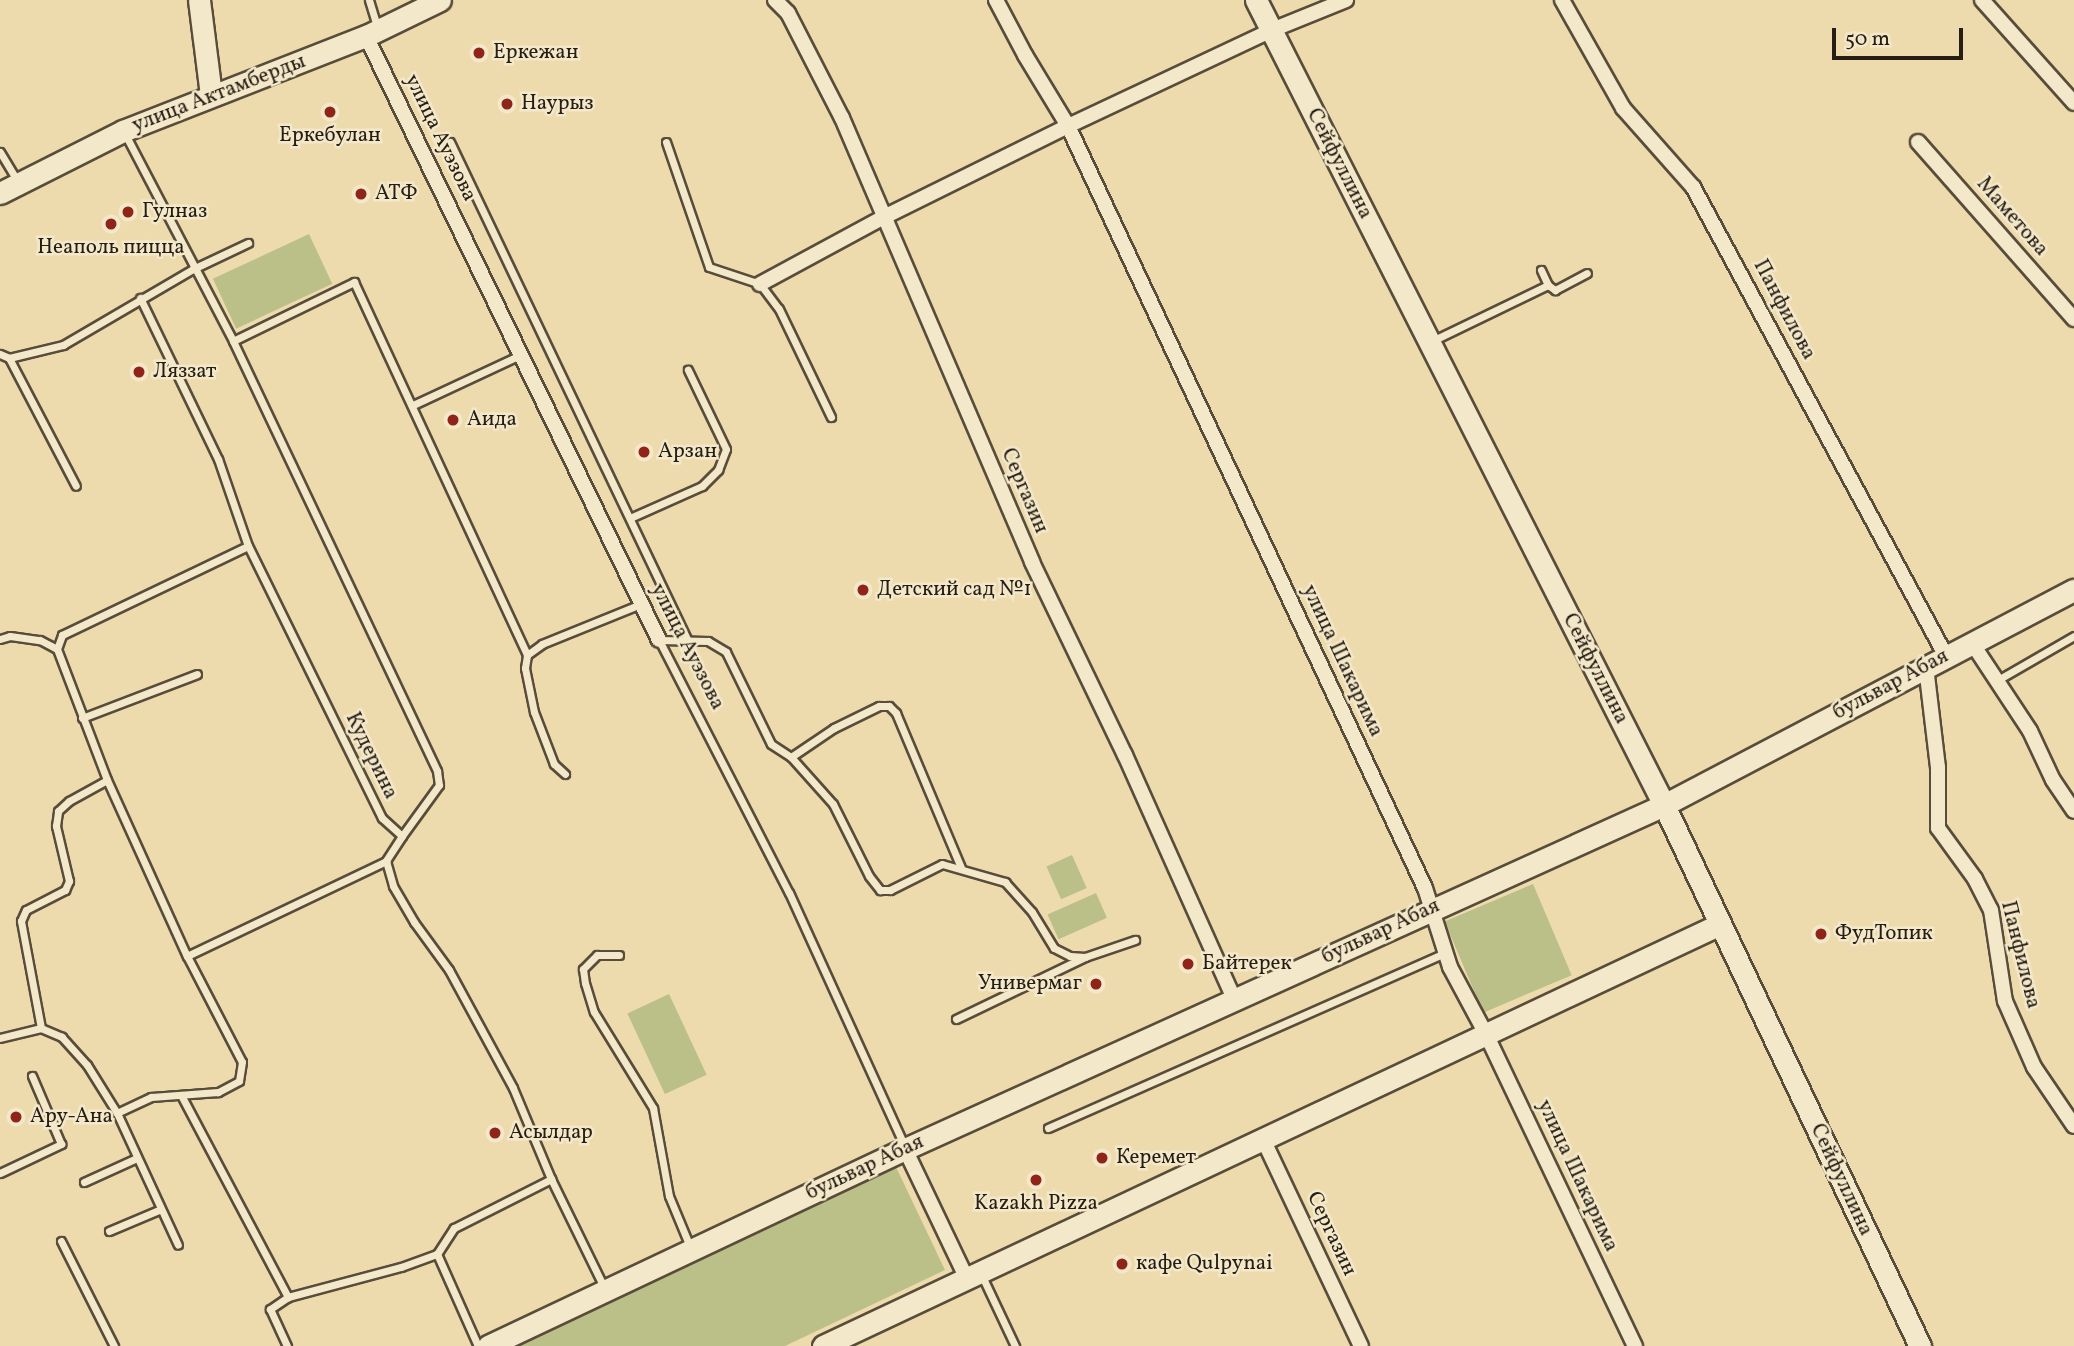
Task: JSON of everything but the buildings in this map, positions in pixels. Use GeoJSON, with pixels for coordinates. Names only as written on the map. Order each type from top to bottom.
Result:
{"type":"FeatureCollection","features":[{"type":"Feature","properties":{"kind":"main road"},"geometry":{"type":"LineString","coordinates":[[198,0],[211,95]]}},
{"type":"Feature","properties":{"kind":"main road","name":"улица Актамберды"},"geometry":{"type":"LineString","coordinates":[[9,188],[123,131],[373,33],[440,0]]}},
{"type":"Feature","properties":{"kind":"main road","name":"Сейфуллина"},"geometry":{"type":"LineString","coordinates":[[1256,0],[1664,805],[1920,1346]]}},
{"type":"Feature","properties":{"kind":"main road","name":"бульвар Абая"},"geometry":{"type":"LineString","coordinates":[[488,1346],[905,1149],[1664,805],[2074,590]]}},
{"type":"Feature","properties":{"kind":"main road"},"geometry":{"type":"LineString","coordinates":[[823,1346],[1487,1036],[1720,924]]}},
{"type":"Feature","properties":{"kind":"street","name":"Сергазин"},"geometry":{"type":"LineString","coordinates":[[775,0],[788,13],[842,118],[1032,562],[1125,755],[1234,999]]}},
{"type":"Feature","properties":{"kind":"street","name":"улица Шакарима"},"geometry":{"type":"LineString","coordinates":[[996,0],[1025,55],[1068,126],[1425,888],[1444,953],[1487,1036],[1635,1346]]}},
{"type":"Feature","properties":{"kind":"street"},"geometry":{"type":"LineString","coordinates":[[760,284],[884,217],[1068,126],[1272,30],[1346,0]]}},
{"type":"Feature","properties":{"kind":"street","name":"Панфилова"},"geometry":{"type":"LineString","coordinates":[[1562,0],[1623,108],[1693,187],[1946,656]]}},
{"type":"Feature","properties":{"kind":"street"},"geometry":{"type":"LineString","coordinates":[[1982,0],[2074,103]]}},
{"type":"Feature","properties":{"kind":"street","name":"улица Ауэзова"},"geometry":{"type":"LineString","coordinates":[[373,33],[659,640]]}},
{"type":"Feature","properties":{"kind":"street","name":"Маметова"},"geometry":{"type":"LineString","coordinates":[[1918,142],[2074,319]]}},
{"type":"Feature","properties":{"kind":"street"},"geometry":{"type":"LineString","coordinates":[[1972,643],[2030,731],[2053,779],[2074,811]]}},
{"type":"Feature","properties":{"kind":"street","name":"Панфилова"},"geometry":{"type":"LineString","coordinates":[[1926,667],[1938,767],[1938,828],[1975,879],[1990,910],[2005,1001],[2034,1067],[2074,1126]]}},
{"type":"Feature","properties":{"kind":"street","name":"Сергазин"},"geometry":{"type":"LineString","coordinates":[[1263,1139],[1361,1346]]}},
{"type":"Feature","properties":{"kind":"street","name":"улица Ауэзова"},"geometry":{"type":"LineString","coordinates":[[905,1149],[974,1276]]}},
{"type":"Feature","properties":{"kind":"lane"},"geometry":{"type":"LineString","coordinates":[[369,0],[373,33]]}},
{"type":"Feature","properties":{"kind":"lane","name":"Кудерина"},"geometry":{"type":"LineString","coordinates":[[123,131],[233,341],[438,771],[439,785],[402,836],[382,818],[247,546],[218,459],[140,298]]}},
{"type":"Feature","properties":{"kind":"lane"},"geometry":{"type":"LineString","coordinates":[[450,142],[687,639]]}},
{"type":"Feature","properties":{"kind":"lane"},"geometry":{"type":"LineString","coordinates":[[667,142],[709,267],[760,284],[779,309],[831,417]]}},
{"type":"Feature","properties":{"kind":"lane"},"geometry":{"type":"LineString","coordinates":[[0,152],[9,188]]}},
{"type":"Feature","properties":{"kind":"lane"},"geometry":{"type":"LineString","coordinates":[[0,354],[9,358],[63,345],[140,298],[248,243]]}},
{"type":"Feature","properties":{"kind":"lane"},"geometry":{"type":"LineString","coordinates":[[1541,271],[1548,285],[1555,290],[1587,273]]}},
{"type":"Feature","properties":{"kind":"lane"},"geometry":{"type":"LineString","coordinates":[[233,341],[354,282],[413,405],[450,495],[527,655],[525,668],[534,712],[554,764],[565,774]]}},
{"type":"Feature","properties":{"kind":"lane"},"geometry":{"type":"LineString","coordinates":[[1430,342],[1548,285]]}},
{"type":"Feature","properties":{"kind":"lane"},"geometry":{"type":"LineString","coordinates":[[413,405],[522,354]]}},
{"type":"Feature","properties":{"kind":"lane"},"geometry":{"type":"LineString","coordinates":[[9,358],[76,486]]}},
{"type":"Feature","properties":{"kind":"lane"},"geometry":{"type":"LineString","coordinates":[[630,519],[702,486],[718,470],[726,449],[688,370]]}},
{"type":"Feature","properties":{"kind":"lane"},"geometry":{"type":"LineString","coordinates":[[117,1113],[151,1097],[218,1091],[239,1081],[242,1062],[187,956],[107,779],[57,649],[62,635],[247,546]]}},
{"type":"Feature","properties":{"kind":"lane"},"geometry":{"type":"LineString","coordinates":[[527,655],[542,644],[642,604]]}},
{"type":"Feature","properties":{"kind":"lane"},"geometry":{"type":"LineString","coordinates":[[0,639],[10,636],[40,640],[57,649]]}},
{"type":"Feature","properties":{"kind":"lane"},"geometry":{"type":"LineString","coordinates":[[1995,681],[2074,636]]}},
{"type":"Feature","properties":{"kind":"lane"},"geometry":{"type":"LineString","coordinates":[[659,640],[708,641],[726,652],[771,744],[791,757],[833,804],[869,876],[880,890],[890,890],[942,864],[1005,882],[1032,912],[1054,948],[1070,956],[1085,957]]}},
{"type":"Feature","properties":{"kind":"lane","name":"улица Ауэзова"},"geometry":{"type":"LineString","coordinates":[[659,640],[789,893],[905,1149]]}},
{"type":"Feature","properties":{"kind":"lane"},"geometry":{"type":"LineString","coordinates":[[82,718],[197,674]]}},
{"type":"Feature","properties":{"kind":"lane"},"geometry":{"type":"LineString","coordinates":[[791,757],[834,728],[879,706],[889,706],[896,713],[961,868]]}},
{"type":"Feature","properties":{"kind":"lane"},"geometry":{"type":"LineString","coordinates":[[41,1028],[21,921],[26,910],[65,890],[69,881],[56,825],[58,811],[69,801],[107,779]]}},
{"type":"Feature","properties":{"kind":"lane"},"geometry":{"type":"LineString","coordinates":[[187,956],[386,862],[402,836]]}},
{"type":"Feature","properties":{"kind":"lane"},"geometry":{"type":"LineString","coordinates":[[386,862],[393,886],[414,922],[449,970],[513,1088],[551,1179],[605,1290]]}},
{"type":"Feature","properties":{"kind":"lane"},"geometry":{"type":"LineString","coordinates":[[956,1019],[1085,957],[1135,940]]}},
{"type":"Feature","properties":{"kind":"lane"},"geometry":{"type":"LineString","coordinates":[[1048,1128],[1444,953]]}},
{"type":"Feature","properties":{"kind":"lane"},"geometry":{"type":"LineString","coordinates":[[619,955],[597,955],[583,969],[585,983],[594,1012],[653,1108],[669,1196],[691,1250]]}},
{"type":"Feature","properties":{"kind":"lane"},"geometry":{"type":"LineString","coordinates":[[0,1038],[41,1028],[62,1037],[87,1065],[117,1113],[178,1245]]}},
{"type":"Feature","properties":{"kind":"lane"},"geometry":{"type":"LineString","coordinates":[[0,1173],[61,1144],[32,1076]]}},
{"type":"Feature","properties":{"kind":"lane"},"geometry":{"type":"LineString","coordinates":[[181,1095],[288,1297]]}},
{"type":"Feature","properties":{"kind":"lane"},"geometry":{"type":"LineString","coordinates":[[84,1182],[137,1158]]}},
{"type":"Feature","properties":{"kind":"lane"},"geometry":{"type":"LineString","coordinates":[[287,1346],[270,1309],[288,1297],[401,1267],[437,1254],[454,1228],[551,1179]]}},
{"type":"Feature","properties":{"kind":"lane"},"geometry":{"type":"LineString","coordinates":[[109,1231],[161,1209]]}},
{"type":"Feature","properties":{"kind":"lane"},"geometry":{"type":"LineString","coordinates":[[61,1241],[114,1346]]}},
{"type":"Feature","properties":{"kind":"lane"},"geometry":{"type":"LineString","coordinates":[[437,1254],[478,1346]]}},
{"type":"Feature","properties":{"kind":"lane"},"geometry":{"type":"LineString","coordinates":[[974,1276],[1015,1346]]}},
{"type":"Feature","properties":{"kind":"green space"},"geometry":{"type":"Polygon","coordinates":[[[309,234],[332,284],[236,329],[213,279],[309,234]]]}},
{"type":"Feature","properties":{"kind":"green space"},"geometry":{"type":"Polygon","coordinates":[[[1072,855],[1087,888],[1061,899],[1046,866],[1072,855]]]}},
{"type":"Feature","properties":{"kind":"green space"},"geometry":{"type":"Polygon","coordinates":[[[1533,884],[1572,975],[1483,1013],[1445,922],[1533,884]]]}},
{"type":"Feature","properties":{"kind":"green space"},"geometry":{"type":"Polygon","coordinates":[[[1096,893],[1107,918],[1059,939],[1048,915],[1096,893]]]}},
{"type":"Feature","properties":{"kind":"green space"},"geometry":{"type":"Polygon","coordinates":[[[669,994],[707,1075],[665,1094],[627,1013],[669,994]]]}},
{"type":"Feature","properties":{"kind":"green space"},"geometry":{"type":"Polygon","coordinates":[[[896,1167],[945,1270],[785,1346],[518,1346],[896,1167]]]}},
{"type":"Feature","properties":{"kind":"place","name":"Еркежан"},"geometry":{"type":"Point","coordinates":[479,53]}},
{"type":"Feature","properties":{"kind":"place","name":"Наурыз"},"geometry":{"type":"Point","coordinates":[507,104]}},
{"type":"Feature","properties":{"kind":"place","name":"Еркебулан"},"geometry":{"type":"Point","coordinates":[330,112]}},
{"type":"Feature","properties":{"kind":"place","name":"АТФ"},"geometry":{"type":"Point","coordinates":[361,194]}},
{"type":"Feature","properties":{"kind":"place","name":"Гулназ"},"geometry":{"type":"Point","coordinates":[128,212]}},
{"type":"Feature","properties":{"kind":"place","name":"Неаполь пицца"},"geometry":{"type":"Point","coordinates":[111,224]}},
{"type":"Feature","properties":{"kind":"place","name":"Ляззат"},"geometry":{"type":"Point","coordinates":[139,372]}},
{"type":"Feature","properties":{"kind":"place","name":"Аида"},"geometry":{"type":"Point","coordinates":[453,420]}},
{"type":"Feature","properties":{"kind":"place","name":"Арзан"},"geometry":{"type":"Point","coordinates":[644,452]}},
{"type":"Feature","properties":{"kind":"place","name":"Детский сад №1"},"geometry":{"type":"Point","coordinates":[863,590]}},
{"type":"Feature","properties":{"kind":"place","name":"ФудТопик"},"geometry":{"type":"Point","coordinates":[1821,934]}},
{"type":"Feature","properties":{"kind":"place","name":"Байтерек"},"geometry":{"type":"Point","coordinates":[1188,964]}},
{"type":"Feature","properties":{"kind":"place","name":"Универмаг"},"geometry":{"type":"Point","coordinates":[1096,984]}},
{"type":"Feature","properties":{"kind":"place","name":"Ару-Ана"},"geometry":{"type":"Point","coordinates":[16,1117]}},
{"type":"Feature","properties":{"kind":"place","name":"Асылдар"},"geometry":{"type":"Point","coordinates":[495,1133]}},
{"type":"Feature","properties":{"kind":"place","name":"Керемет"},"geometry":{"type":"Point","coordinates":[1102,1158]}},
{"type":"Feature","properties":{"kind":"place","name":"Kazakh Pizza"},"geometry":{"type":"Point","coordinates":[1036,1180]}},
{"type":"Feature","properties":{"kind":"place","name":"кафе Qulpynai"},"geometry":{"type":"Point","coordinates":[1122,1264]}}]}
